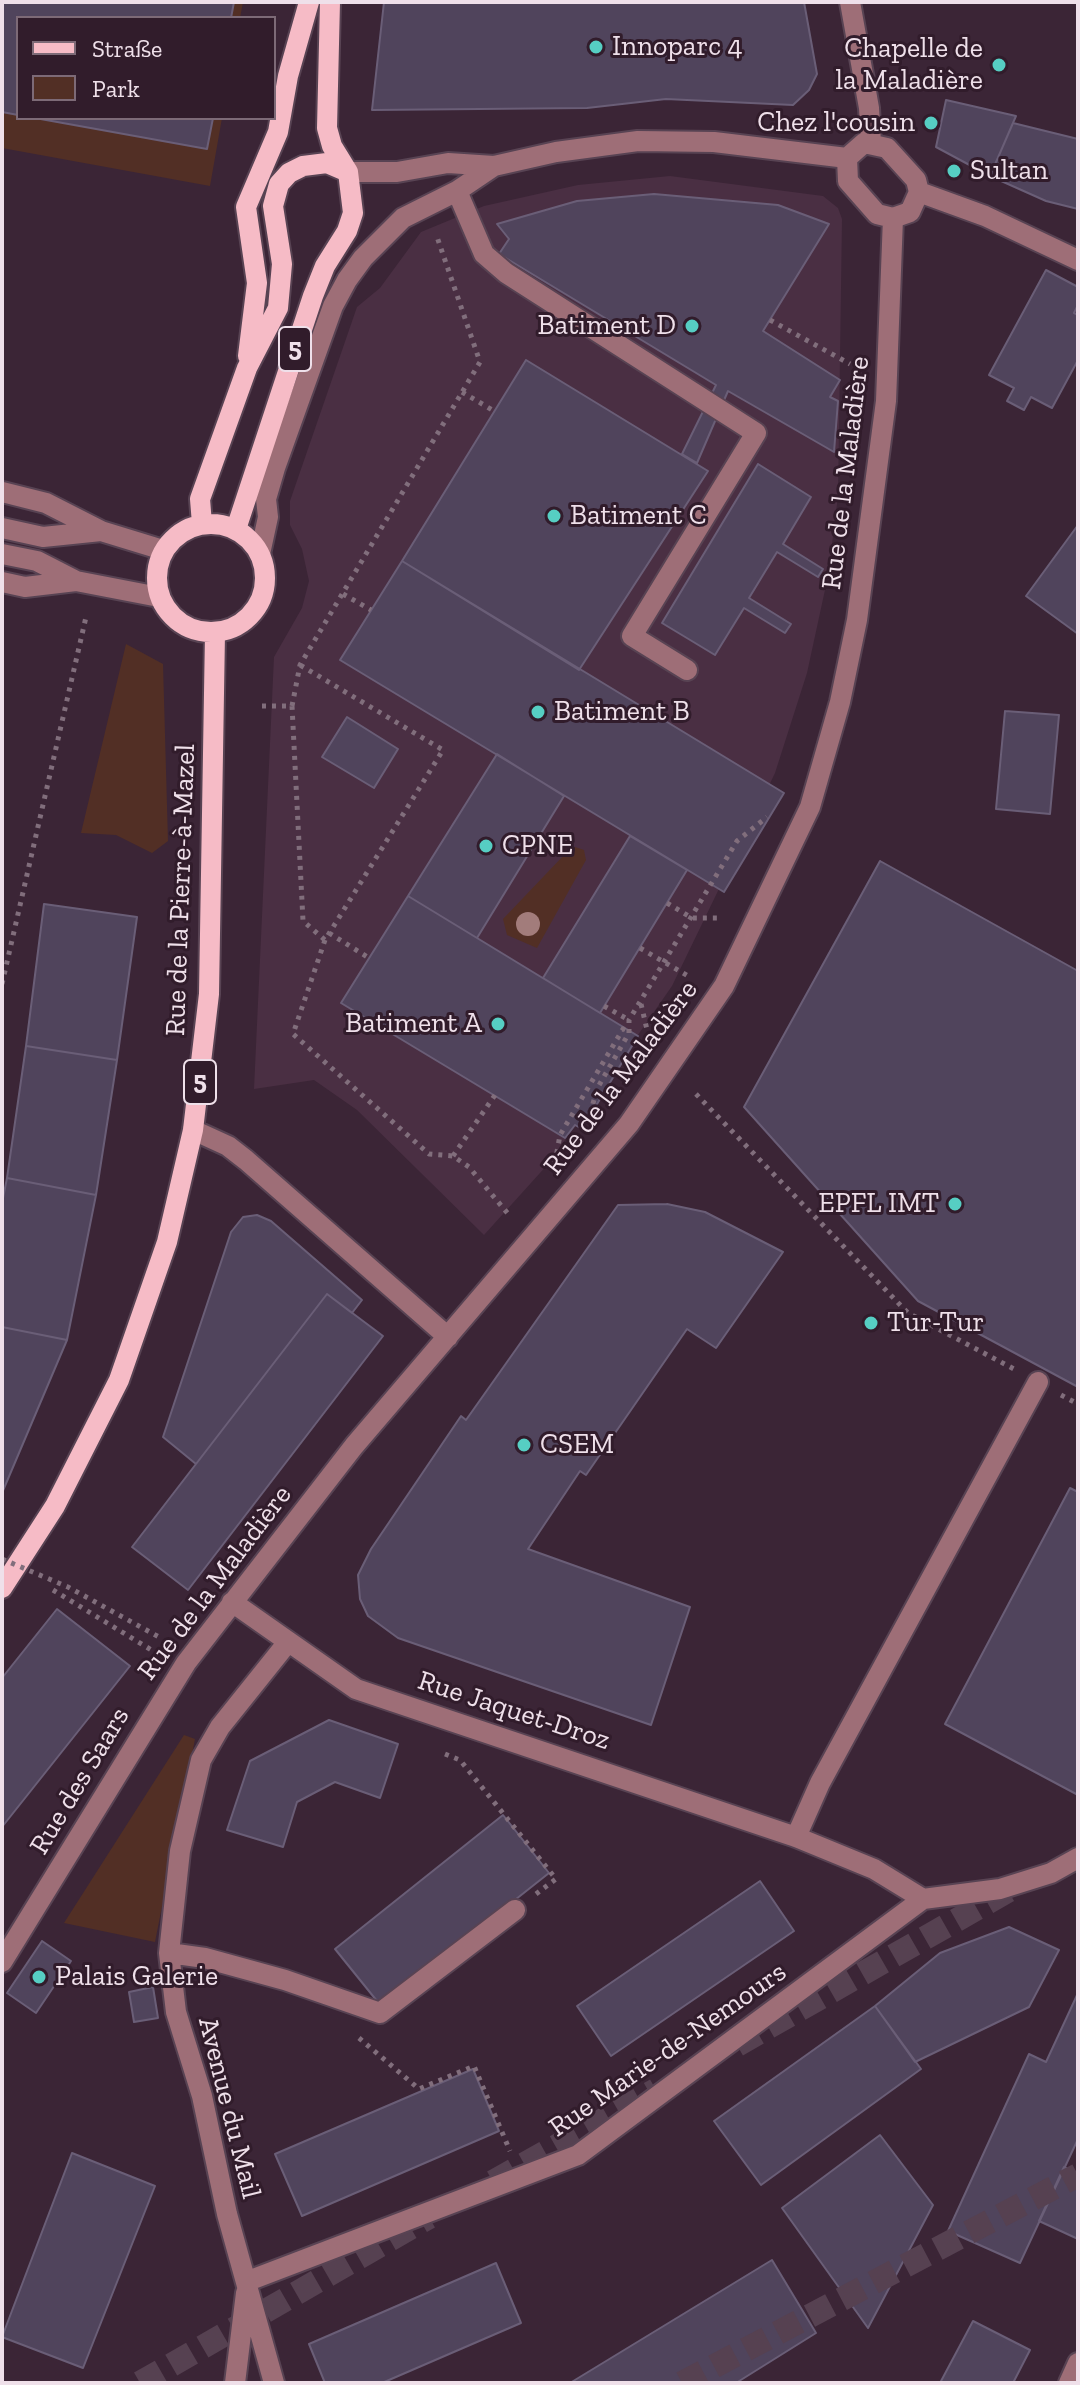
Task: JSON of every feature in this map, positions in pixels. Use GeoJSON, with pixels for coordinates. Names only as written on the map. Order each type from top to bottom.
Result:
{"type":"FeatureCollection","features":[{"type":"Feature","properties":{"kind":"main road","name":"5"},"geometry":{"type":"LineString","coordinates":[[247,368],[257,283],[246,207],[278,132],[288,76],[309,2]]}},
{"type":"Feature","properties":{"kind":"main road","name":"5"},"geometry":{"type":"LineString","coordinates":[[236,529],[325,266],[350,222],[353,195],[348,172],[332,146],[327,128],[330,2]]}},
{"type":"Feature","properties":{"kind":"main road"},"geometry":{"type":"LineString","coordinates":[[202,524],[200,499],[247,368],[278,308],[282,264],[273,206],[279,184],[289,173],[303,166],[327,163],[348,172]]}},
{"type":"Feature","properties":{"kind":"main road"},"geometry":{"type":"LineString","coordinates":[[202,524],[236,529],[260,554],[265,583],[255,610],[232,628],[215,633],[189,628],[176,620],[159,597],[156,572],[163,550],[187,529],[202,524]]}},
{"type":"Feature","properties":{"kind":"main road","name":"Rue de la Pierre-à-Mazel"},"geometry":{"type":"LineString","coordinates":[[2,1588],[55,1506],[119,1380],[167,1242],[193,1130],[205,1041],[210,962],[215,633]]}},
{"type":"Feature","properties":{"kind":"street"},"geometry":{"type":"LineString","coordinates":[[850,2],[869,108],[871,143]]}},
{"type":"Feature","properties":{"kind":"street"},"geometry":{"type":"LineString","coordinates":[[348,172],[397,172],[448,163],[494,166],[556,152],[638,141],[714,142],[847,158]]}},
{"type":"Feature","properties":{"kind":"street"},"geometry":{"type":"LineString","coordinates":[[871,143],[887,148],[916,180],[919,192],[910,212],[893,218],[877,214],[848,181],[847,158],[854,149],[871,143]]}},
{"type":"Feature","properties":{"kind":"street"},"geometry":{"type":"LineString","coordinates":[[260,554],[268,517],[266,499],[333,306],[363,258],[403,218],[457,191],[494,166]]}},
{"type":"Feature","properties":{"kind":"street"},"geometry":{"type":"LineString","coordinates":[[457,191],[484,254],[506,273],[756,433],[632,636],[687,670]]}},
{"type":"Feature","properties":{"kind":"street"},"geometry":{"type":"LineString","coordinates":[[919,192],[998,222],[1078,260]]}},
{"type":"Feature","properties":{"kind":"street","name":"Rue de la Maladière"},"geometry":{"type":"LineString","coordinates":[[156,1711],[232,1602],[354,1446],[629,1124],[724,986],[810,807],[840,702],[857,620],[886,401],[893,218]]}},
{"type":"Feature","properties":{"kind":"street"},"geometry":{"type":"LineString","coordinates":[[286,435],[299,338]]}},
{"type":"Feature","properties":{"kind":"street"},"geometry":{"type":"LineString","coordinates":[[2,492],[46,503],[101,531],[163,550]]}},
{"type":"Feature","properties":{"kind":"street"},"geometry":{"type":"LineString","coordinates":[[2,528],[43,537],[101,531]]}},
{"type":"Feature","properties":{"kind":"street"},"geometry":{"type":"LineString","coordinates":[[2,554],[37,561],[76,581],[159,597]]}},
{"type":"Feature","properties":{"kind":"street"},"geometry":{"type":"LineString","coordinates":[[2,582],[25,587],[76,581]]}},
{"type":"Feature","properties":{"kind":"street"},"geometry":{"type":"LineString","coordinates":[[193,1130],[228,1146],[246,1160],[448,1337]]}},
{"type":"Feature","properties":{"kind":"street"},"geometry":{"type":"LineString","coordinates":[[796,1837],[820,1783],[1038,1382]]}},
{"type":"Feature","properties":{"kind":"street","name":"Rue Jaquet-Droz"},"geometry":{"type":"LineString","coordinates":[[232,1602],[356,1689],[796,1837],[874,1869],[923,1899]]}},
{"type":"Feature","properties":{"kind":"street","name":"Avenue du Mail"},"geometry":{"type":"LineString","coordinates":[[274,2383],[227,2214],[202,2096],[176,2012],[169,1953],[180,1851],[201,1760],[220,1727],[288,1642]]}},
{"type":"Feature","properties":{"kind":"street","name":"Rue des Saars"},"geometry":{"type":"LineString","coordinates":[[2,1962],[156,1711]]}},
{"type":"Feature","properties":{"kind":"street"},"geometry":{"type":"LineString","coordinates":[[923,1899],[1000,1889],[1051,1873],[1078,1858]]}},
{"type":"Feature","properties":{"kind":"street","name":"Rue Marie-de-Nemours"},"geometry":{"type":"LineString","coordinates":[[248,2281],[578,2155],[923,1899]]}},
{"type":"Feature","properties":{"kind":"street"},"geometry":{"type":"LineString","coordinates":[[169,1953],[205,1958],[380,2013],[515,1910]]}},
{"type":"Feature","properties":{"kind":"street","name":"Avenue du Mail"},"geometry":{"type":"LineString","coordinates":[[235,2383],[248,2281]]}},
{"type":"Feature","properties":{"kind":"street"},"geometry":{"type":"LineString","coordinates":[[1069,2383],[1078,2363]]}},
{"type":"Feature","properties":{"kind":"path"},"geometry":{"type":"LineString","coordinates":[[325,940],[303,921],[292,706],[300,665],[480,362],[432,222]]}},
{"type":"Feature","properties":{"kind":"path"},"geometry":{"type":"LineString","coordinates":[[770,320],[850,364]]}},
{"type":"Feature","properties":{"kind":"path"},"geometry":{"type":"LineString","coordinates":[[462,392],[494,411]]}},
{"type":"Feature","properties":{"kind":"path"},"geometry":{"type":"LineString","coordinates":[[343,594],[371,610]]}},
{"type":"Feature","properties":{"kind":"path"},"geometry":{"type":"LineString","coordinates":[[2,984],[86,617]]}},
{"type":"Feature","properties":{"kind":"path"},"geometry":{"type":"LineString","coordinates":[[300,665],[443,750],[325,940],[293,1034],[429,1154],[453,1156],[469,1167],[509,1215]]}},
{"type":"Feature","properties":{"kind":"path"},"geometry":{"type":"LineString","coordinates":[[262,706],[292,706]]}},
{"type":"Feature","properties":{"kind":"path"},"geometry":{"type":"LineString","coordinates":[[587,1123],[598,1087],[629,1033],[629,1020],[737,841],[767,817]]}},
{"type":"Feature","properties":{"kind":"path"},"geometry":{"type":"LineString","coordinates":[[667,903],[692,918],[720,918]]}},
{"type":"Feature","properties":{"kind":"path"},"geometry":{"type":"LineString","coordinates":[[329,933],[369,958]]}},
{"type":"Feature","properties":{"kind":"path"},"geometry":{"type":"LineString","coordinates":[[640,948],[688,976]]}},
{"type":"Feature","properties":{"kind":"path"},"geometry":{"type":"LineString","coordinates":[[640,1004],[648,1034]]}},
{"type":"Feature","properties":{"kind":"path"},"geometry":{"type":"LineString","coordinates":[[604,1006],[629,1020]]}},
{"type":"Feature","properties":{"kind":"path"},"geometry":{"type":"LineString","coordinates":[[555,1165],[560,1135],[623,1029],[629,1033]]}},
{"type":"Feature","properties":{"kind":"path"},"geometry":{"type":"LineString","coordinates":[[696,1094],[908,1313],[1078,1404]]}},
{"type":"Feature","properties":{"kind":"path"},"geometry":{"type":"LineString","coordinates":[[453,1156],[495,1095]]}},
{"type":"Feature","properties":{"kind":"path"},"geometry":{"type":"LineString","coordinates":[[2,1559],[68,1587],[159,1637]]}},
{"type":"Feature","properties":{"kind":"path"},"geometry":{"type":"LineString","coordinates":[[53,1590],[153,1650]]}},
{"type":"Feature","properties":{"kind":"path"},"geometry":{"type":"LineString","coordinates":[[444,1753],[460,1760],[556,1879],[515,1910]]}},
{"type":"Feature","properties":{"kind":"path"},"geometry":{"type":"LineString","coordinates":[[326,1994],[337,2020],[419,2089],[474,2066],[522,2176]]}},
{"type":"Feature","properties":{"kind":"shaded area"},"geometry":{"type":"Polygon","coordinates":[[[670,176],[823,196],[838,208],[842,219],[838,496],[828,576],[807,673],[775,773],[672,986],[549,1163],[484,1235],[357,1110],[314,1080],[254,1089],[274,657],[302,608],[309,581],[302,549],[290,525],[290,501],[357,307],[380,288],[421,232],[484,206],[578,185],[670,176]]]}},
{"type":"Feature","properties":{"kind":"green space"},"geometry":{"type":"Polygon","coordinates":[[[2,2],[243,2],[240,16],[16,16],[16,120],[222,120],[210,186],[2,148],[2,2]]]}},
{"type":"Feature","properties":{"kind":"green space"},"geometry":{"type":"Polygon","coordinates":[[[126,644],[163,664],[168,841],[152,853],[116,835],[81,833],[126,644]]]}},
{"type":"Feature","properties":{"kind":"green space"},"geometry":{"type":"Polygon","coordinates":[[[575,847],[584,850],[586,860],[537,948],[507,935],[503,919],[575,847]]]}},
{"type":"Feature","properties":{"kind":"green space"},"geometry":{"type":"Polygon","coordinates":[[[184,1735],[195,1739],[155,1942],[64,1923],[184,1735]]]}},
{"type":"Feature","properties":{"kind":"building"},"geometry":{"type":"Polygon","coordinates":[[[2,2],[234,2],[231,16],[16,16],[16,115],[2,112],[2,2]]]}},
{"type":"Feature","properties":{"kind":"building","name":"Innoparc 4"},"geometry":{"type":"Polygon","coordinates":[[[384,2],[804,2],[817,74],[809,90],[793,105],[666,99],[587,108],[372,110],[384,2]]]}},
{"type":"Feature","properties":{"kind":"building"},"geometry":{"type":"Polygon","coordinates":[[[946,100],[1016,116],[990,176],[936,147],[946,100]]]}},
{"type":"Feature","properties":{"kind":"building"},"geometry":{"type":"Polygon","coordinates":[[[46,120],[213,120],[207,149],[46,120]]]}},
{"type":"Feature","properties":{"kind":"building"},"geometry":{"type":"Polygon","coordinates":[[[1013,123],[1078,139],[1078,209],[1046,201],[990,176],[1013,123]]]}},
{"type":"Feature","properties":{"kind":"building","name":"Batiment D"},"geometry":{"type":"Polygon","coordinates":[[[654,194],[778,205],[829,224],[763,331],[840,380],[830,397],[838,401],[834,452],[728,391],[697,463],[682,454],[716,385],[499,254],[509,239],[497,224],[577,201],[654,194]]]}},
{"type":"Feature","properties":{"kind":"building"},"geometry":{"type":"Polygon","coordinates":[[[1046,270],[1078,287],[1078,305],[1074,313],[1078,315],[1078,360],[1052,408],[1031,397],[1024,410],[1007,401],[1014,388],[989,375],[1046,270]]]}},
{"type":"Feature","properties":{"kind":"building","name":"Batiment C"},"geometry":{"type":"Polygon","coordinates":[[[526,360],[708,471],[579,670],[402,561],[526,360]]]}},
{"type":"Feature","properties":{"kind":"building"},"geometry":{"type":"Polygon","coordinates":[[[758,464],[811,497],[783,544],[823,569],[818,577],[777,552],[749,598],[791,624],[785,633],[744,608],[715,655],[662,623],[758,464]]]}},
{"type":"Feature","properties":{"kind":"building"},"geometry":{"type":"Polygon","coordinates":[[[1078,525],[1078,634],[1026,596],[1078,525]]]}},
{"type":"Feature","properties":{"kind":"building","name":"Batiment B"},"geometry":{"type":"Polygon","coordinates":[[[402,561],[784,793],[724,892],[340,660],[402,561]]]}},
{"type":"Feature","properties":{"kind":"building"},"geometry":{"type":"Polygon","coordinates":[[[1005,711],[1059,715],[1050,814],[996,809],[1005,711]]]}},
{"type":"Feature","properties":{"kind":"building"},"geometry":{"type":"Polygon","coordinates":[[[347,717],[398,749],[374,788],[322,757],[347,717]]]}},
{"type":"Feature","properties":{"kind":"building","name":"CPNE"},"geometry":{"type":"Polygon","coordinates":[[[497,754],[564,796],[477,938],[408,896],[497,754]]]}},
{"type":"Feature","properties":{"kind":"building","name":"CPNE"},"geometry":{"type":"Polygon","coordinates":[[[630,836],[687,870],[600,1013],[543,978],[630,836]]]}},
{"type":"Feature","properties":{"kind":"building","name":"EPFL IMT"},"geometry":{"type":"Polygon","coordinates":[[[880,861],[1078,971],[1078,1387],[918,1301],[744,1107],[880,861]]]}},
{"type":"Feature","properties":{"kind":"building","name":"Batiment A"},"geometry":{"type":"Polygon","coordinates":[[[408,896],[638,1036],[582,1129],[575,1125],[565,1138],[341,1003],[408,896]]]}},
{"type":"Feature","properties":{"kind":"building"},"geometry":{"type":"Polygon","coordinates":[[[44,904],[137,917],[117,1060],[26,1046],[44,904]]]}},
{"type":"Feature","properties":{"kind":"building"},"geometry":{"type":"Polygon","coordinates":[[[26,1046],[117,1060],[96,1195],[7,1178],[26,1046]]]}},
{"type":"Feature","properties":{"kind":"building"},"geometry":{"type":"Polygon","coordinates":[[[7,1178],[96,1195],[67,1340],[2,1327],[2,1203],[7,1178]]]}},
{"type":"Feature","properties":{"kind":"building","name":"CSEM"},"geometry":{"type":"Polygon","coordinates":[[[667,1204],[705,1212],[783,1252],[716,1348],[687,1329],[586,1475],[580,1471],[528,1549],[690,1607],[651,1725],[398,1638],[368,1616],[360,1599],[358,1575],[371,1549],[461,1416],[466,1420],[618,1205],[667,1204]]]}},
{"type":"Feature","properties":{"kind":"building"},"geometry":{"type":"Polygon","coordinates":[[[257,1215],[271,1221],[362,1300],[352,1313],[327,1294],[196,1464],[163,1437],[231,1232],[243,1217],[257,1215]]]}},
{"type":"Feature","properties":{"kind":"building"},"geometry":{"type":"Polygon","coordinates":[[[327,1294],[383,1336],[188,1590],[132,1547],[327,1294]]]}},
{"type":"Feature","properties":{"kind":"building"},"geometry":{"type":"Polygon","coordinates":[[[2,1327],[67,1340],[2,1493],[2,1327]]]}},
{"type":"Feature","properties":{"kind":"building"},"geometry":{"type":"Polygon","coordinates":[[[1070,1488],[1078,1492],[1078,1795],[945,1724],[1070,1488]]]}},
{"type":"Feature","properties":{"kind":"building"},"geometry":{"type":"Polygon","coordinates":[[[57,1609],[130,1666],[2,1827],[2,1678],[57,1609]]]}},
{"type":"Feature","properties":{"kind":"building"},"geometry":{"type":"Polygon","coordinates":[[[329,1720],[398,1744],[380,1798],[335,1782],[297,1802],[283,1847],[227,1830],[250,1761],[329,1720]]]}},
{"type":"Feature","properties":{"kind":"building"},"geometry":{"type":"Polygon","coordinates":[[[503,1815],[549,1873],[381,2006],[335,1949],[503,1815]]]}},
{"type":"Feature","properties":{"kind":"building"},"geometry":{"type":"Polygon","coordinates":[[[760,1881],[794,1931],[611,2056],[577,2006],[760,1881]]]}},
{"type":"Feature","properties":{"kind":"building"},"geometry":{"type":"Polygon","coordinates":[[[1009,1927],[1059,1950],[1029,2007],[915,2062],[875,2006],[940,1953],[1009,1927]]]}},
{"type":"Feature","properties":{"kind":"building","name":"Palais Galerie"},"geometry":{"type":"Polygon","coordinates":[[[42,1941],[71,1961],[36,2013],[7,1993],[42,1941]]]}},
{"type":"Feature","properties":{"kind":"building"},"geometry":{"type":"Polygon","coordinates":[[[153,1987],[158,2018],[134,2022],[129,1992],[153,1987]]]}},
{"type":"Feature","properties":{"kind":"building"},"geometry":{"type":"Polygon","coordinates":[[[1078,1993],[1078,2139],[1020,2263],[948,2231],[1029,2054],[1046,2062],[1078,1993]]]}},
{"type":"Feature","properties":{"kind":"building"},"geometry":{"type":"Polygon","coordinates":[[[875,2006],[921,2069],[761,2185],[714,2121],[875,2006]]]}},
{"type":"Feature","properties":{"kind":"building"},"geometry":{"type":"Polygon","coordinates":[[[473,2069],[499,2131],[302,2216],[275,2154],[473,2069]]]}},
{"type":"Feature","properties":{"kind":"building"},"geometry":{"type":"Polygon","coordinates":[[[880,2135],[933,2205],[868,2328],[782,2208],[880,2135]]]}},
{"type":"Feature","properties":{"kind":"building"},"geometry":{"type":"Polygon","coordinates":[[[72,2153],[155,2186],[83,2368],[2,2337],[72,2153]]]}},
{"type":"Feature","properties":{"kind":"building"},"geometry":{"type":"Polygon","coordinates":[[[1064,2167],[1078,2174],[1078,2239],[1039,2221],[1064,2167]]]}},
{"type":"Feature","properties":{"kind":"building"},"geometry":{"type":"Polygon","coordinates":[[[772,2260],[816,2333],[736,2383],[570,2383],[772,2260]]]}},
{"type":"Feature","properties":{"kind":"building"},"geometry":{"type":"Polygon","coordinates":[[[496,2263],[521,2323],[382,2383],[325,2383],[309,2344],[496,2263]]]}},
{"type":"Feature","properties":{"kind":"building"},"geometry":{"type":"Polygon","coordinates":[[[973,2321],[1030,2350],[1013,2383],[940,2383],[973,2321]]]}},
{"type":"Feature","properties":{"kind":"tunnel"},"geometry":{"type":"LineString","coordinates":[[737,2045],[1018,1885]]}},
{"type":"Feature","properties":{"kind":"tunnel"},"geometry":{"type":"LineString","coordinates":[[493,2182],[656,2090]]}},
{"type":"Feature","properties":{"kind":"tunnel"},"geometry":{"type":"LineString","coordinates":[[682,2383],[1078,2175]]}},
{"type":"Feature","properties":{"kind":"tunnel"},"geometry":{"type":"LineString","coordinates":[[140,2383],[429,2217]]}},
{"type":"Feature","properties":{"kind":"place","name":"Innoparc 4"},"geometry":{"type":"Point","coordinates":[596,47]}},
{"type":"Feature","properties":{"kind":"place","name":"Chapelle de la Maladière"},"geometry":{"type":"Point","coordinates":[999,65]}},
{"type":"Feature","properties":{"kind":"place","name":"Chez l'cousin"},"geometry":{"type":"Point","coordinates":[931,123]}},
{"type":"Feature","properties":{"kind":"place","name":"Sultan"},"geometry":{"type":"Point","coordinates":[954,171]}},
{"type":"Feature","properties":{"kind":"place","name":"Batiment D"},"geometry":{"type":"Point","coordinates":[692,326]}},
{"type":"Feature","properties":{"kind":"place","name":"Batiment C"},"geometry":{"type":"Point","coordinates":[554,516]}},
{"type":"Feature","properties":{"kind":"place","name":"Batiment B"},"geometry":{"type":"Point","coordinates":[538,712]}},
{"type":"Feature","properties":{"kind":"place","name":"CPNE"},"geometry":{"type":"Point","coordinates":[486,846]}},
{"type":"Feature","properties":{"kind":"place","name":"Batiment A"},"geometry":{"type":"Point","coordinates":[498,1024]}},
{"type":"Feature","properties":{"kind":"place","name":"EPFL IMT"},"geometry":{"type":"Point","coordinates":[955,1204]}},
{"type":"Feature","properties":{"kind":"place","name":"Tur-Tur"},"geometry":{"type":"Point","coordinates":[871,1323]}},
{"type":"Feature","properties":{"kind":"place","name":"CSEM"},"geometry":{"type":"Point","coordinates":[524,1445]}},
{"type":"Feature","properties":{"kind":"place","name":"Palais Galerie"},"geometry":{"type":"Point","coordinates":[39,1977]}}]}
